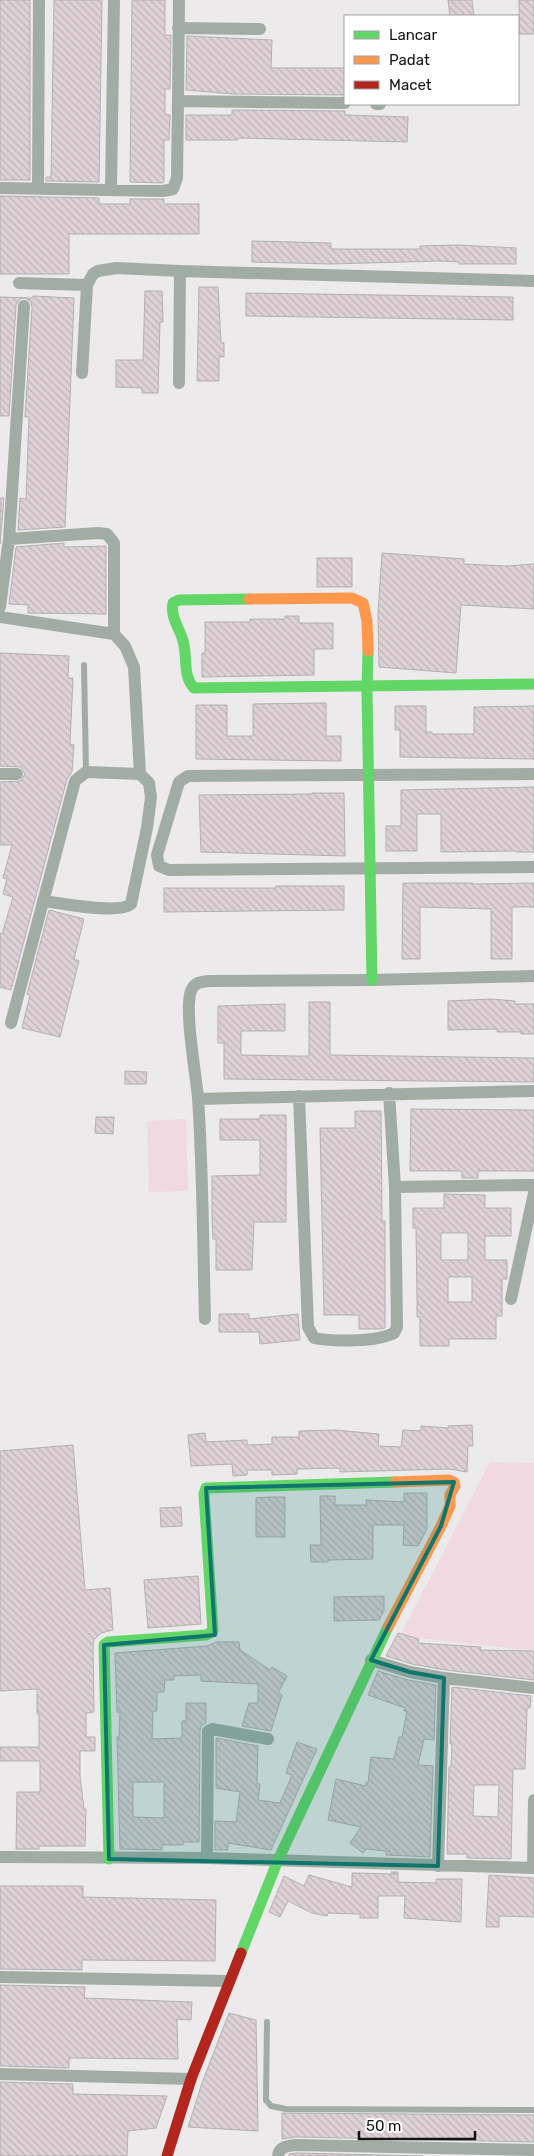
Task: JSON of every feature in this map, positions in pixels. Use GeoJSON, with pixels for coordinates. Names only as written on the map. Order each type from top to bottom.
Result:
{"type":"FeatureCollection","features":[{"type":"Feature","properties":{"kind":"street"},"geometry":{"type":"LineString","coordinates":[[38,188],[39,0]]}},
{"type":"Feature","properties":{"kind":"street"},"geometry":{"type":"LineString","coordinates":[[111,189],[114,0]]}},
{"type":"Feature","properties":{"kind":"street"},"geometry":{"type":"LineString","coordinates":[[0,188],[173,189],[177,178],[179,0]]}},
{"type":"Feature","properties":{"kind":"street"},"geometry":{"type":"LineString","coordinates":[[178,28],[260,29]]}},
{"type":"Feature","properties":{"kind":"street"},"geometry":{"type":"LineString","coordinates":[[178,102],[344,103]]}},
{"type":"Feature","properties":{"kind":"street"},"geometry":{"type":"LineString","coordinates":[[82,373],[87,285],[93,274],[105,269],[534,281]]}},
{"type":"Feature","properties":{"kind":"street"},"geometry":{"type":"LineString","coordinates":[[179,383],[180,271]]}},
{"type":"Feature","properties":{"kind":"street"},"geometry":{"type":"LineString","coordinates":[[19,283],[87,285]]}},
{"type":"Feature","properties":{"kind":"street"},"geometry":{"type":"LineString","coordinates":[[0,607],[9,539],[24,306]]}},
{"type":"Feature","properties":{"kind":"street"},"geometry":{"type":"LineString","coordinates":[[9,539],[107,534],[112,539],[115,556],[114,634]]}},
{"type":"Feature","properties":{"kind":"street"},"geometry":{"type":"LineString","coordinates":[[372,980],[367,686],[367,615],[363,603],[357,599],[179,600],[173,603],[172,612],[184,642],[188,678],[194,688],[367,686],[534,684]]}},
{"type":"Feature","properties":{"kind":"street"},"geometry":{"type":"LineString","coordinates":[[0,617],[114,634],[125,646],[134,667],[140,774],[149,783],[151,797],[147,828],[131,904],[123,909],[44,901]]}},
{"type":"Feature","properties":{"kind":"street"},"geometry":{"type":"LineString","coordinates":[[11,1023],[75,781],[86,772],[140,774]]}},
{"type":"Feature","properties":{"kind":"street"},"geometry":{"type":"LineString","coordinates":[[0,774],[17,774]]}},
{"type":"Feature","properties":{"kind":"street"},"geometry":{"type":"LineString","coordinates":[[534,774],[188,776],[179,782],[158,850],[157,861],[162,869],[169,870],[534,867]]}},
{"type":"Feature","properties":{"kind":"street"},"geometry":{"type":"LineString","coordinates":[[205,1319],[198,1099],[189,1008],[191,991],[198,983],[534,976]]}},
{"type":"Feature","properties":{"kind":"street"},"geometry":{"type":"LineString","coordinates":[[198,1099],[534,1091]]}},
{"type":"Feature","properties":{"kind":"street"},"geometry":{"type":"LineString","coordinates":[[299,1096],[307,1320],[309,1333],[314,1338],[330,1340],[380,1338],[394,1332],[397,1327],[395,1187],[389,1093]]}},
{"type":"Feature","properties":{"kind":"street"},"geometry":{"type":"LineString","coordinates":[[395,1187],[534,1185]]}},
{"type":"Feature","properties":{"kind":"street"},"geometry":{"type":"LineString","coordinates":[[512,1299],[534,1193]]}},
{"type":"Feature","properties":{"kind":"street"},"geometry":{"type":"LineString","coordinates":[[110,1859],[104,1645],[108,1642],[206,1635],[213,1630],[204,1494],[206,1488],[449,1480],[454,1482],[455,1486],[450,1496],[450,1506],[441,1526],[371,1660],[310,1796],[278,1860],[228,1981],[191,2079],[167,2156]]}},
{"type":"Feature","properties":{"kind":"street"},"geometry":{"type":"LineString","coordinates":[[371,1660],[410,1672],[444,1678],[534,1688]]}},
{"type":"Feature","properties":{"kind":"street"},"geometry":{"type":"LineString","coordinates":[[438,1866],[444,1678]]}},
{"type":"Feature","properties":{"kind":"street"},"geometry":{"type":"LineString","coordinates":[[207,1858],[208,1730],[212,1729],[268,1739]]}},
{"type":"Feature","properties":{"kind":"street"},"geometry":{"type":"LineString","coordinates":[[0,1857],[207,1858],[533,1868],[534,1800]]}},
{"type":"Feature","properties":{"kind":"street"},"geometry":{"type":"LineString","coordinates":[[0,1977],[228,1981]]}},
{"type":"Feature","properties":{"kind":"street"},"geometry":{"type":"LineString","coordinates":[[0,2074],[191,2079]]}},
{"type":"Feature","properties":{"kind":"street"},"geometry":{"type":"LineString","coordinates":[[278,2156],[285,2147],[296,2145],[534,2150]]}},
{"type":"Feature","properties":{"kind":"lane"},"geometry":{"type":"LineString","coordinates":[[84,665],[86,772]]}},
{"type":"Feature","properties":{"kind":"lane"},"geometry":{"type":"LineString","coordinates":[[266,2022],[266,2100],[271,2106],[286,2109],[534,2110]]}},
{"type":"Feature","properties":{"kind":"highlighted area"},"geometry":{"type":"Polygon","coordinates":[[[454,1482],[441,1526],[371,1660],[410,1672],[444,1678],[438,1866],[109,1859],[104,1645],[215,1635],[206,1488],[454,1482]]]}},
{"type":"Feature","properties":{"kind":"shaded area"},"geometry":{"type":"Polygon","coordinates":[[[186,1119],[188,1191],[149,1192],[147,1121],[186,1119]]]}},
{"type":"Feature","properties":{"kind":"shaded area"},"geometry":{"type":"Polygon","coordinates":[[[490,1462],[534,1463],[534,1651],[400,1636],[490,1462]]]}},
{"type":"Feature","properties":{"kind":"building"},"geometry":{"type":"Polygon","coordinates":[[[0,0],[30,0],[30,180],[0,180],[0,0]]]}},
{"type":"Feature","properties":{"kind":"building"},"geometry":{"type":"Polygon","coordinates":[[[54,0],[102,0],[99,182],[46,181],[46,177],[51,177],[54,0]]]}},
{"type":"Feature","properties":{"kind":"building"},"geometry":{"type":"Polygon","coordinates":[[[132,0],[165,0],[165,35],[171,35],[170,89],[165,89],[165,114],[170,115],[169,140],[164,140],[164,182],[162,183],[130,182],[132,0]]]}},
{"type":"Feature","properties":{"kind":"building"},"geometry":{"type":"Polygon","coordinates":[[[448,0],[472,0],[474,15],[450,15],[448,0]]]}},
{"type":"Feature","properties":{"kind":"building"},"geometry":{"type":"Polygon","coordinates":[[[519,0],[534,0],[534,34],[519,34],[519,0]]]}},
{"type":"Feature","properties":{"kind":"building"},"geometry":{"type":"Polygon","coordinates":[[[187,36],[272,40],[271,68],[344,68],[344,95],[233,94],[186,90],[187,36]]]}},
{"type":"Feature","properties":{"kind":"building"},"geometry":{"type":"Polygon","coordinates":[[[232,110],[345,111],[345,115],[408,117],[407,142],[238,138],[238,140],[186,140],[186,115],[232,115],[232,110]]]}},
{"type":"Feature","properties":{"kind":"building"},"geometry":{"type":"Polygon","coordinates":[[[0,196],[99,198],[99,204],[130,204],[130,199],[164,199],[164,204],[199,204],[199,234],[69,234],[69,274],[0,274],[0,196]]]}},
{"type":"Feature","properties":{"kind":"building"},"geometry":{"type":"Polygon","coordinates":[[[252,241],[331,243],[331,249],[420,249],[420,246],[459,245],[516,248],[516,264],[459,264],[459,262],[439,261],[331,264],[252,262],[252,241]]]}},
{"type":"Feature","properties":{"kind":"building"},"geometry":{"type":"Polygon","coordinates":[[[199,287],[218,287],[221,343],[224,343],[224,357],[219,357],[219,381],[197,381],[199,287]]]}},
{"type":"Feature","properties":{"kind":"building"},"geometry":{"type":"Polygon","coordinates":[[[145,291],[162,291],[163,322],[160,322],[158,393],[142,393],[142,388],[116,387],[116,360],[143,360],[145,291]]]}},
{"type":"Feature","properties":{"kind":"building"},"geometry":{"type":"Polygon","coordinates":[[[246,293],[513,297],[513,320],[246,316],[246,293]]]}},
{"type":"Feature","properties":{"kind":"building"},"geometry":{"type":"Polygon","coordinates":[[[33,296],[74,298],[65,527],[18,530],[20,498],[26,499],[29,417],[25,417],[32,307],[31,302],[25,298],[20,299],[16,305],[9,416],[0,416],[0,297],[33,298],[33,296]]]}},
{"type":"Feature","properties":{"kind":"building"},"geometry":{"type":"Polygon","coordinates":[[[0,498],[4,498],[0,544],[0,498]]]}},
{"type":"Feature","properties":{"kind":"building"},"geometry":{"type":"Polygon","coordinates":[[[64,543],[64,547],[106,546],[106,614],[28,613],[28,605],[9,604],[16,547],[64,543]]]}},
{"type":"Feature","properties":{"kind":"building"},"geometry":{"type":"Polygon","coordinates":[[[382,553],[464,559],[464,564],[507,566],[534,564],[534,609],[461,605],[456,673],[379,667],[378,613],[382,553]]]}},
{"type":"Feature","properties":{"kind":"building"},"geometry":{"type":"Polygon","coordinates":[[[317,558],[352,558],[352,587],[317,587],[317,558]]]}},
{"type":"Feature","properties":{"kind":"building"},"geometry":{"type":"Polygon","coordinates":[[[285,616],[299,616],[299,623],[333,623],[333,649],[314,649],[314,675],[202,677],[202,653],[205,653],[205,622],[250,622],[250,619],[285,619],[285,616]]]}},
{"type":"Feature","properties":{"kind":"building"},"geometry":{"type":"Polygon","coordinates":[[[0,653],[69,656],[68,678],[73,678],[70,744],[74,745],[72,772],[67,779],[11,990],[0,987],[0,933],[2,934],[13,897],[3,894],[7,879],[3,878],[12,845],[0,845],[0,782],[21,781],[25,774],[21,767],[0,766],[0,653]]]}},
{"type":"Feature","properties":{"kind":"building"},"geometry":{"type":"Polygon","coordinates":[[[326,703],[326,736],[341,736],[341,761],[196,759],[196,705],[227,705],[227,736],[253,736],[253,704],[326,703]]]}},
{"type":"Feature","properties":{"kind":"building"},"geometry":{"type":"Polygon","coordinates":[[[395,706],[426,706],[426,732],[432,732],[432,734],[474,734],[474,707],[534,706],[534,759],[400,757],[400,730],[395,730],[395,706]]]}},
{"type":"Feature","properties":{"kind":"building"},"geometry":{"type":"Polygon","coordinates":[[[534,787],[534,852],[441,852],[441,814],[417,814],[417,851],[386,851],[386,826],[401,826],[401,790],[534,787]]]}},
{"type":"Feature","properties":{"kind":"building"},"geometry":{"type":"Polygon","coordinates":[[[344,793],[345,856],[201,852],[199,795],[344,793]]]}},
{"type":"Feature","properties":{"kind":"building"},"geometry":{"type":"Polygon","coordinates":[[[403,883],[534,883],[534,907],[512,907],[512,959],[491,959],[491,909],[420,907],[420,959],[402,959],[403,883]]]}},
{"type":"Feature","properties":{"kind":"building"},"geometry":{"type":"Polygon","coordinates":[[[276,886],[344,886],[344,910],[164,912],[164,888],[276,888],[276,886]]]}},
{"type":"Feature","properties":{"kind":"building"},"geometry":{"type":"Polygon","coordinates":[[[49,910],[84,919],[74,959],[79,961],[60,1037],[22,1028],[30,995],[27,994],[49,910]]]}},
{"type":"Feature","properties":{"kind":"building"},"geometry":{"type":"Polygon","coordinates":[[[491,999],[515,1001],[515,1004],[534,1004],[534,1034],[497,1032],[497,1029],[448,1030],[448,1001],[491,999]]]}},
{"type":"Feature","properties":{"kind":"building"},"geometry":{"type":"Polygon","coordinates":[[[309,1002],[330,1002],[330,1055],[534,1058],[534,1082],[224,1079],[224,1043],[218,1043],[218,1006],[285,1004],[285,1031],[241,1031],[241,1055],[309,1056],[309,1002]]]}},
{"type":"Feature","properties":{"kind":"building"},"geometry":{"type":"Polygon","coordinates":[[[125,1071],[147,1072],[146,1084],[125,1084],[125,1071]]]}},
{"type":"Feature","properties":{"kind":"building"},"geometry":{"type":"Polygon","coordinates":[[[411,1109],[534,1110],[534,1171],[478,1171],[478,1178],[462,1178],[462,1171],[410,1171],[411,1109]]]}},
{"type":"Feature","properties":{"kind":"building"},"geometry":{"type":"Polygon","coordinates":[[[355,1111],[381,1111],[382,1221],[385,1221],[385,1328],[381,1329],[359,1329],[359,1315],[324,1315],[320,1128],[355,1128],[355,1111]]]}},
{"type":"Feature","properties":{"kind":"building"},"geometry":{"type":"Polygon","coordinates":[[[260,1115],[286,1115],[286,1222],[254,1222],[252,1270],[216,1270],[216,1239],[213,1239],[212,1219],[212,1176],[260,1175],[260,1140],[220,1140],[220,1119],[260,1119],[260,1115]]]}},
{"type":"Feature","properties":{"kind":"building"},"geometry":{"type":"Polygon","coordinates":[[[96,1117],[114,1117],[113,1134],[95,1133],[96,1117]]]}},
{"type":"Feature","properties":{"kind":"building"},"geometry":{"type":"Polygon","coordinates":[[[444,1194],[485,1195],[485,1208],[511,1208],[511,1236],[485,1236],[485,1260],[507,1260],[507,1279],[502,1279],[502,1316],[496,1316],[496,1339],[449,1339],[449,1346],[420,1346],[420,1317],[417,1317],[416,1228],[413,1228],[413,1208],[444,1208],[444,1194]],[[441,1233],[441,1260],[468,1260],[468,1233],[441,1233]],[[448,1277],[448,1302],[472,1302],[472,1277],[448,1277]]]}},
{"type":"Feature","properties":{"kind":"building"},"geometry":{"type":"Polygon","coordinates":[[[219,1314],[249,1314],[249,1319],[298,1314],[300,1340],[260,1344],[259,1332],[219,1332],[219,1314]]]}},
{"type":"Feature","properties":{"kind":"building"},"geometry":{"type":"Polygon","coordinates":[[[472,1425],[473,1446],[468,1446],[467,1472],[449,1469],[340,1472],[340,1468],[297,1469],[297,1474],[272,1475],[272,1470],[247,1470],[247,1475],[233,1476],[232,1464],[191,1466],[188,1435],[205,1433],[206,1442],[247,1440],[247,1445],[272,1444],[272,1437],[299,1437],[299,1431],[335,1430],[379,1434],[378,1446],[401,1447],[403,1430],[421,1431],[421,1426],[449,1428],[448,1426],[472,1425]]]}},
{"type":"Feature","properties":{"kind":"building"},"geometry":{"type":"Polygon","coordinates":[[[73,1445],[85,1590],[110,1588],[113,1630],[101,1633],[94,1640],[93,1645],[94,1712],[86,1713],[86,1737],[95,1737],[95,1751],[80,1751],[80,1776],[84,1809],[86,1809],[85,1846],[39,1846],[39,1849],[16,1849],[17,1792],[40,1792],[40,1761],[0,1761],[0,1747],[39,1747],[39,1714],[37,1714],[37,1689],[0,1691],[0,1451],[73,1445]]]}},
{"type":"Feature","properties":{"kind":"building"},"geometry":{"type":"Polygon","coordinates":[[[404,1493],[427,1493],[427,1529],[418,1546],[403,1545],[404,1525],[373,1525],[373,1559],[311,1562],[310,1545],[321,1545],[320,1496],[335,1496],[335,1505],[367,1505],[366,1500],[404,1502],[404,1493]]]}},
{"type":"Feature","properties":{"kind":"building"},"geometry":{"type":"Polygon","coordinates":[[[285,1497],[285,1537],[256,1537],[256,1498],[285,1497]]]}},
{"type":"Feature","properties":{"kind":"building"},"geometry":{"type":"Polygon","coordinates":[[[181,1507],[182,1526],[161,1527],[160,1508],[181,1507]]]}},
{"type":"Feature","properties":{"kind":"building"},"geometry":{"type":"Polygon","coordinates":[[[198,1576],[201,1624],[148,1628],[144,1580],[198,1576]]]}},
{"type":"Feature","properties":{"kind":"building"},"geometry":{"type":"Polygon","coordinates":[[[384,1596],[384,1611],[379,1620],[334,1621],[334,1597],[384,1596]]]}},
{"type":"Feature","properties":{"kind":"building"},"geometry":{"type":"Polygon","coordinates":[[[398,1633],[419,1639],[418,1643],[481,1647],[480,1650],[534,1651],[534,1680],[445,1670],[412,1664],[386,1656],[398,1633]]]}},
{"type":"Feature","properties":{"kind":"building"},"geometry":{"type":"Polygon","coordinates":[[[216,1642],[239,1642],[240,1650],[270,1670],[272,1667],[287,1676],[278,1693],[282,1695],[271,1731],[242,1726],[249,1703],[258,1703],[258,1684],[201,1681],[201,1675],[174,1676],[174,1680],[165,1680],[164,1692],[157,1692],[157,1711],[153,1711],[152,1739],[182,1738],[182,1721],[186,1721],[186,1703],[206,1703],[206,1723],[201,1726],[200,1731],[199,1842],[183,1842],[183,1845],[162,1845],[162,1850],[120,1849],[117,1737],[119,1737],[120,1712],[117,1712],[115,1653],[207,1646],[216,1642]],[[133,1782],[133,1817],[164,1818],[164,1782],[133,1782]]]}},
{"type":"Feature","properties":{"kind":"building"},"geometry":{"type":"Polygon","coordinates":[[[378,1671],[408,1680],[436,1685],[434,1740],[424,1739],[418,1765],[433,1766],[430,1857],[386,1855],[386,1851],[366,1849],[363,1853],[350,1843],[361,1827],[328,1820],[336,1779],[366,1786],[371,1757],[394,1759],[399,1737],[402,1737],[407,1711],[404,1711],[405,1708],[368,1695],[378,1671]]]}},
{"type":"Feature","properties":{"kind":"building"},"geometry":{"type":"Polygon","coordinates":[[[452,1687],[531,1696],[530,1708],[527,1708],[525,1769],[513,1769],[511,1859],[467,1858],[467,1854],[447,1854],[449,1767],[451,1767],[452,1744],[450,1744],[452,1687]],[[474,1785],[473,1816],[498,1817],[499,1785],[474,1785]]]}},
{"type":"Feature","properties":{"kind":"building"},"geometry":{"type":"Polygon","coordinates":[[[216,1738],[258,1746],[257,1784],[260,1784],[258,1800],[280,1803],[292,1775],[286,1773],[297,1742],[317,1749],[271,1850],[228,1843],[228,1850],[215,1850],[215,1821],[236,1822],[240,1792],[216,1788],[216,1738]]]}},
{"type":"Feature","properties":{"kind":"building"},"geometry":{"type":"Polygon","coordinates":[[[391,1872],[398,1872],[398,1882],[436,1883],[436,1879],[462,1879],[461,1922],[404,1918],[405,1896],[378,1896],[378,1918],[360,1918],[360,1914],[328,1913],[327,1916],[312,1913],[288,1901],[280,1917],[269,1912],[284,1876],[304,1886],[309,1875],[352,1887],[352,1873],[395,1874],[391,1872]]]}},
{"type":"Feature","properties":{"kind":"building"},"geometry":{"type":"Polygon","coordinates":[[[489,1875],[534,1878],[534,1917],[499,1916],[499,1927],[486,1927],[489,1875]]]}},
{"type":"Feature","properties":{"kind":"building"},"geometry":{"type":"Polygon","coordinates":[[[0,1886],[83,1886],[83,1897],[216,1900],[215,1961],[82,1960],[82,1970],[0,1969],[0,1886]]]}},
{"type":"Feature","properties":{"kind":"building"},"geometry":{"type":"Polygon","coordinates":[[[0,1985],[85,1987],[84,1998],[192,2002],[191,2020],[177,2019],[178,2059],[69,2058],[69,2068],[0,2066],[0,1985]]]}},
{"type":"Feature","properties":{"kind":"building"},"geometry":{"type":"Polygon","coordinates":[[[229,2013],[256,2020],[258,2131],[188,2127],[202,2083],[229,2013]]]}},
{"type":"Feature","properties":{"kind":"building"},"geometry":{"type":"Polygon","coordinates":[[[0,2082],[73,2084],[73,2094],[167,2096],[156,2128],[128,2131],[127,2156],[0,2156],[0,2082]]]}},
{"type":"Feature","properties":{"kind":"building"},"geometry":{"type":"Polygon","coordinates":[[[282,2113],[534,2115],[534,2142],[296,2137],[282,2139],[282,2113]]]}},
{"type":"Feature","properties":{"kind":"building"},"geometry":{"type":"Polygon","coordinates":[[[289,2154],[423,2156],[289,2156],[289,2154]]]}},
{"type":"Feature","properties":{"kind":"traffic: fast"},"geometry":{"type":"LineString","coordinates":[[249,599],[179,600],[173,603],[174,618],[182,636],[188,677],[194,688],[534,684]]}},
{"type":"Feature","properties":{"kind":"traffic: fast"},"geometry":{"type":"LineString","coordinates":[[368,651],[372,980]]}},
{"type":"Feature","properties":{"kind":"traffic: fast"},"geometry":{"type":"LineString","coordinates":[[109,1859],[104,1645],[108,1642],[206,1635],[213,1631],[204,1494],[206,1488],[395,1482]]}},
{"type":"Feature","properties":{"kind":"traffic: fast"},"geometry":{"type":"LineString","coordinates":[[241,1953],[278,1860],[388,1627]]}},
{"type":"Feature","properties":{"kind":"traffic: slow"},"geometry":{"type":"LineString","coordinates":[[249,599],[352,598],[363,603],[367,621],[368,651]]}},
{"type":"Feature","properties":{"kind":"traffic: slow"},"geometry":{"type":"LineString","coordinates":[[388,1627],[441,1526],[450,1506],[450,1495],[455,1486],[454,1482],[449,1480],[395,1482]]}},
{"type":"Feature","properties":{"kind":"traffic: jam"},"geometry":{"type":"LineString","coordinates":[[167,2156],[191,2079],[241,1953]]}}]}
